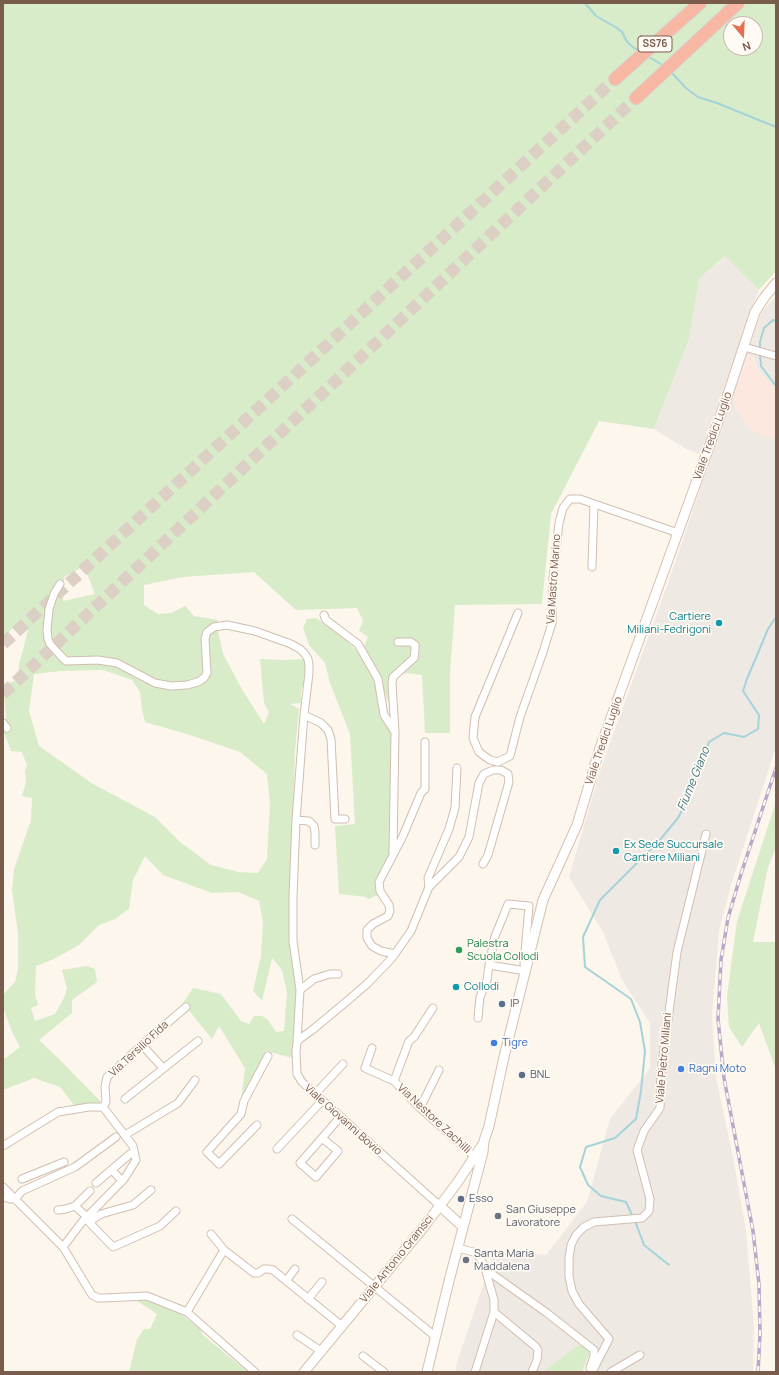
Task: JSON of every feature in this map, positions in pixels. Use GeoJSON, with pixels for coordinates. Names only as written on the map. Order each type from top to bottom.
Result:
{"type":"FeatureCollection","features":[{"type":"Feature","properties":{"kind":"highway","name":"SS76"},"geometry":{"type":"LineString","coordinates":[[619,76],[700,3]]}},
{"type":"Feature","properties":{"kind":"highway","name":"SS76"},"geometry":{"type":"LineString","coordinates":[[640,94],[738,3]]}},
{"type":"Feature","properties":{"kind":"main road","name":"Viale Tredici Luglio"},"geometry":{"type":"LineString","coordinates":[[484,1141],[489,1126],[524,971],[544,900],[577,825],[600,748],[722,412],[755,312],[776,283]]}},
{"type":"Feature","properties":{"kind":"main road","name":"Viale Antonio Gramsci"},"geometry":{"type":"LineString","coordinates":[[304,1372],[440,1206],[475,1157],[484,1141]]}},
{"type":"Feature","properties":{"kind":"main road"},"geometry":{"type":"LineString","coordinates":[[426,1372],[462,1249],[463,1227],[483,1152],[484,1141]]}},
{"type":"Feature","properties":{"kind":"main road","name":"Viale Giovanni Bovio"},"geometry":{"type":"LineString","coordinates":[[440,1206],[463,1227]]}},
{"type":"Feature","properties":{"kind":"street"},"geometry":{"type":"LineString","coordinates":[[744,347],[776,356]]}},
{"type":"Feature","properties":{"kind":"street","name":"Via Mastro Marino"},"geometry":{"type":"LineString","coordinates":[[498,762],[510,756],[520,717],[552,623],[553,578],[559,523],[563,508],[570,499],[594,504],[678,533]]}},
{"type":"Feature","properties":{"kind":"street"},"geometry":{"type":"LineString","coordinates":[[592,567],[594,504]]}},
{"type":"Feature","properties":{"kind":"street","name":"Viale Giovanni Bovio"},"geometry":{"type":"LineString","coordinates":[[60,584],[54,594],[49,609],[48,635],[50,644],[66,661],[98,660],[117,663],[155,683],[171,686],[187,685],[198,682],[204,678],[207,673],[205,639],[208,632],[218,625],[241,628],[275,638],[295,647],[305,654],[310,665],[304,716],[296,820],[293,896],[293,941],[300,990],[296,1052],[297,1074],[302,1082],[322,1101],[440,1206]]}},
{"type":"Feature","properties":{"kind":"street"},"geometry":{"type":"LineString","coordinates":[[501,770],[498,762],[490,760],[479,752],[473,738],[475,717],[518,613]]}},
{"type":"Feature","properties":{"kind":"street"},"geometry":{"type":"LineString","coordinates":[[324,615],[326,620],[358,644],[378,679],[384,714],[395,732]]}},
{"type":"Feature","properties":{"kind":"street"},"geometry":{"type":"LineString","coordinates":[[393,853],[395,732],[392,683],[393,677],[414,658],[415,650],[415,645],[411,642],[398,642]]}},
{"type":"Feature","properties":{"kind":"street"},"geometry":{"type":"LineString","coordinates":[[304,716],[321,723],[328,730],[331,738],[335,819],[345,819]]}},
{"type":"Feature","properties":{"kind":"street"},"geometry":{"type":"LineString","coordinates":[[395,954],[381,951],[372,946],[367,938],[367,930],[373,924],[388,916],[390,911],[389,905],[380,891],[379,882],[402,838],[421,793],[425,789],[425,742]]}},
{"type":"Feature","properties":{"kind":"street"},"geometry":{"type":"LineString","coordinates":[[429,887],[428,878],[449,829],[455,808],[456,768]]}},
{"type":"Feature","properties":{"kind":"street"},"geometry":{"type":"LineString","coordinates":[[297,1042],[368,983],[395,954],[411,931],[429,887],[460,858],[469,836],[479,783],[484,774],[493,770],[501,770],[508,774],[509,782],[488,855],[483,864]]}},
{"type":"Feature","properties":{"kind":"street"},"geometry":{"type":"LineString","coordinates":[[296,820],[309,821],[314,826],[315,845]]}},
{"type":"Feature","properties":{"kind":"street","name":"Viale Pietro Miliani"},"geometry":{"type":"LineString","coordinates":[[591,1372],[609,1338],[579,1304],[572,1291],[569,1276],[569,1258],[576,1235],[584,1227],[594,1222],[642,1218],[649,1210],[650,1199],[637,1150],[644,1131],[660,1108],[661,1072],[678,952],[706,834]]}},
{"type":"Feature","properties":{"kind":"street","name":"Viale Tredici Luglio"},"geometry":{"type":"LineString","coordinates":[[489,965],[495,936],[508,904],[529,906],[524,971]]}},
{"type":"Feature","properties":{"kind":"street"},"geometry":{"type":"LineString","coordinates":[[478,1018],[480,997],[487,980],[489,965],[524,971]]}},
{"type":"Feature","properties":{"kind":"street"},"geometry":{"type":"LineString","coordinates":[[300,990],[314,980],[330,974],[338,974]]}},
{"type":"Feature","properties":{"kind":"street","name":"Via Tersilio Fida"},"geometry":{"type":"LineString","coordinates":[[103,1107],[106,1102],[105,1087],[108,1077],[186,1007]]}},
{"type":"Feature","properties":{"kind":"street","name":"Via Nestore Zachilli"},"geometry":{"type":"LineString","coordinates":[[394,1081],[409,1041],[414,1038],[433,1008]]}},
{"type":"Feature","properties":{"kind":"street"},"geometry":{"type":"LineString","coordinates":[[125,1099],[198,1041]]}},
{"type":"Feature","properties":{"kind":"street"},"geometry":{"type":"LineString","coordinates":[[142,1045],[164,1068]]}},
{"type":"Feature","properties":{"kind":"street","name":"Via Nestore Zachilli"},"geometry":{"type":"LineString","coordinates":[[372,1048],[365,1068],[394,1081],[420,1108],[475,1157]]}},
{"type":"Feature","properties":{"kind":"street"},"geometry":{"type":"LineString","coordinates":[[257,1125],[219,1164],[207,1152],[241,1114],[244,1101],[268,1056]]}},
{"type":"Feature","properties":{"kind":"street"},"geometry":{"type":"LineString","coordinates":[[315,1094],[343,1064]]}},
{"type":"Feature","properties":{"kind":"street"},"geometry":{"type":"LineString","coordinates":[[420,1108],[439,1070]]}},
{"type":"Feature","properties":{"kind":"street"},"geometry":{"type":"LineString","coordinates":[[124,1135],[178,1103],[195,1080]]}},
{"type":"Feature","properties":{"kind":"street"},"geometry":{"type":"LineString","coordinates":[[277,1149],[322,1101]]}},
{"type":"Feature","properties":{"kind":"street"},"geometry":{"type":"LineString","coordinates":[[3,1146],[58,1112],[89,1107],[103,1107],[133,1146],[136,1160],[122,1181],[63,1247]]}},
{"type":"Feature","properties":{"kind":"street"},"geometry":{"type":"LineString","coordinates":[[322,1138],[338,1151],[316,1177],[300,1163],[340,1117]]}},
{"type":"Feature","properties":{"kind":"street"},"geometry":{"type":"LineString","coordinates":[[15,1199],[22,1191],[75,1167],[116,1137]]}},
{"type":"Feature","properties":{"kind":"street"},"geometry":{"type":"LineString","coordinates":[[96,1183],[130,1154]]}},
{"type":"Feature","properties":{"kind":"street"},"geometry":{"type":"LineString","coordinates":[[22,1179],[64,1162]]}},
{"type":"Feature","properties":{"kind":"street"},"geometry":{"type":"LineString","coordinates":[[52,1167],[56,1176]]}},
{"type":"Feature","properties":{"kind":"street"},"geometry":{"type":"LineString","coordinates":[[112,1170],[122,1181]]}},
{"type":"Feature","properties":{"kind":"street"},"geometry":{"type":"LineString","coordinates":[[3,1187],[63,1247],[92,1295],[98,1298],[147,1296],[187,1312],[255,1372]]}},
{"type":"Feature","properties":{"kind":"street"},"geometry":{"type":"LineString","coordinates":[[87,1220],[101,1214],[133,1205],[151,1190]]}},
{"type":"Feature","properties":{"kind":"street"},"geometry":{"type":"LineString","coordinates":[[58,1210],[75,1206],[90,1191]]}},
{"type":"Feature","properties":{"kind":"street"},"geometry":{"type":"LineString","coordinates":[[3,1197],[15,1199]]}},
{"type":"Feature","properties":{"kind":"street"},"geometry":{"type":"LineString","coordinates":[[75,1206],[113,1246],[160,1226],[176,1211]]}},
{"type":"Feature","properties":{"kind":"street"},"geometry":{"type":"LineString","coordinates":[[292,1218],[436,1337]]}},
{"type":"Feature","properties":{"kind":"street"},"geometry":{"type":"LineString","coordinates":[[211,1234],[224,1250],[254,1273],[268,1269],[273,1270],[342,1326]]}},
{"type":"Feature","properties":{"kind":"street"},"geometry":{"type":"LineString","coordinates":[[462,1249],[477,1254],[486,1269],[494,1300],[494,1312],[475,1372]]}},
{"type":"Feature","properties":{"kind":"street"},"geometry":{"type":"LineString","coordinates":[[187,1312],[224,1250]]}},
{"type":"Feature","properties":{"kind":"street"},"geometry":{"type":"LineString","coordinates":[[286,1281],[295,1269]]}},
{"type":"Feature","properties":{"kind":"street"},"geometry":{"type":"LineString","coordinates":[[486,1269],[547,1313],[594,1350],[591,1372]]}},
{"type":"Feature","properties":{"kind":"street"},"geometry":{"type":"LineString","coordinates":[[308,1299],[322,1282]]}},
{"type":"Feature","properties":{"kind":"street"},"geometry":{"type":"LineString","coordinates":[[494,1312],[538,1350],[537,1360],[532,1372]]}},
{"type":"Feature","properties":{"kind":"street"},"geometry":{"type":"LineString","coordinates":[[297,1335],[321,1351]]}},
{"type":"Feature","properties":{"kind":"street"},"geometry":{"type":"LineString","coordinates":[[611,1372],[640,1355]]}},
{"type":"Feature","properties":{"kind":"street"},"geometry":{"type":"LineString","coordinates":[[363,1356],[384,1372]]}},
{"type":"Feature","properties":{"kind":"shaded area"},"geometry":{"type":"Polygon","coordinates":[[[726,256],[759,290],[700,454],[686,449],[654,429],[689,339],[699,279],[726,256]]]}},
{"type":"Feature","properties":{"kind":"shaded area"},"geometry":{"type":"Polygon","coordinates":[[[776,296],[776,390],[758,370],[753,357],[746,356],[761,313],[776,296]]]}},
{"type":"Feature","properties":{"kind":"shaded area"},"geometry":{"type":"Polygon","coordinates":[[[746,356],[752,357],[758,370],[776,390],[776,439],[751,430],[736,409],[732,396],[746,356]]]}},
{"type":"Feature","properties":{"kind":"shaded area"},"geometry":{"type":"Polygon","coordinates":[[[732,396],[736,409],[751,430],[776,439],[776,747],[731,885],[719,931],[712,1015],[716,1078],[733,1157],[746,1231],[754,1327],[753,1372],[598,1372],[586,1345],[577,1346],[543,1372],[455,1372],[495,1250],[546,1255],[587,1202],[610,1119],[650,1068],[650,1023],[622,980],[603,932],[569,877],[601,768],[668,583],[732,396]]]}},
{"type":"Feature","properties":{"kind":"green space"},"geometry":{"type":"Polygon","coordinates":[[[3,3],[776,3],[776,271],[759,290],[725,256],[699,279],[689,339],[654,429],[599,421],[551,514],[542,604],[455,605],[450,673],[450,733],[425,733],[422,675],[407,673],[391,676],[390,707],[379,676],[364,647],[368,637],[359,631],[363,621],[357,608],[296,610],[254,572],[183,577],[144,585],[144,605],[158,614],[171,613],[185,606],[194,616],[218,620],[218,631],[223,654],[243,691],[264,724],[269,712],[264,703],[260,659],[305,659],[312,668],[301,691],[301,703],[290,704],[299,709],[295,751],[291,881],[297,987],[292,1058],[266,1051],[240,1110],[245,1068],[219,1026],[212,1039],[183,1003],[193,988],[221,994],[241,1021],[249,1024],[254,1016],[262,1016],[268,1020],[276,1032],[284,1031],[287,992],[282,970],[272,958],[262,1001],[253,991],[261,956],[263,921],[259,901],[238,892],[212,893],[163,875],[145,856],[133,880],[129,909],[115,919],[99,925],[79,945],[54,959],[36,966],[35,995],[38,1005],[31,1008],[35,1021],[55,1014],[63,1000],[67,989],[62,970],[87,966],[95,969],[97,982],[72,1000],[72,1013],[39,1040],[102,1103],[74,1105],[60,1087],[34,1078],[3,1090],[3,1060],[20,1047],[3,1009],[3,995],[15,982],[18,969],[18,933],[12,890],[14,869],[31,820],[32,798],[22,796],[26,782],[25,771],[27,766],[22,752],[11,751],[3,730],[6,718],[3,684],[16,681],[18,679],[19,665],[28,630],[14,627],[3,637],[3,3]],[[84,566],[64,577],[63,601],[95,594],[84,566]],[[103,670],[61,671],[34,674],[29,711],[39,746],[93,784],[155,817],[180,842],[211,865],[238,872],[258,873],[267,859],[270,804],[267,774],[240,752],[145,722],[140,692],[132,680],[103,670]]]}},
{"type":"Feature","properties":{"kind":"green space"},"geometry":{"type":"Polygon","coordinates":[[[316,618],[344,638],[361,655],[377,688],[388,716],[392,736],[393,849],[375,881],[378,895],[368,899],[366,897],[339,894],[335,826],[355,824],[350,734],[330,683],[325,663],[309,645],[303,628],[307,619],[316,618]]]}},
{"type":"Feature","properties":{"kind":"green space"},"geometry":{"type":"Polygon","coordinates":[[[776,802],[776,847],[768,867],[753,942],[776,942],[776,1070],[759,1023],[742,1047],[729,1027],[727,996],[737,921],[776,802]]]}},
{"type":"Feature","properties":{"kind":"green space"},"geometry":{"type":"Polygon","coordinates":[[[134,1299],[149,1300],[182,1315],[200,1329],[203,1335],[248,1372],[129,1372],[137,1339],[144,1329],[150,1329],[157,1314],[134,1299]]]}},
{"type":"Feature","properties":{"kind":"green space"},"geometry":{"type":"Polygon","coordinates":[[[586,1345],[590,1353],[582,1372],[543,1372],[577,1346],[586,1345]]]}},
{"type":"Feature","properties":{"kind":"waterway"},"geometry":{"type":"LineString","coordinates":[[585,3],[596,16],[617,28],[622,32],[627,42],[640,51]]}},
{"type":"Feature","properties":{"kind":"waterway"},"geometry":{"type":"LineString","coordinates":[[647,56],[664,66]]}},
{"type":"Feature","properties":{"kind":"waterway"},"geometry":{"type":"LineString","coordinates":[[670,71],[686,88],[698,97],[717,103],[776,127]]}},
{"type":"Feature","properties":{"kind":"waterway","name":"Fiume Giano"},"geometry":{"type":"LineString","coordinates":[[760,349],[760,342],[764,328],[773,320],[776,321]]}},
{"type":"Feature","properties":{"kind":"waterway","name":"Fiume Giano"},"geometry":{"type":"LineString","coordinates":[[760,354],[761,366],[776,386]]}},
{"type":"Feature","properties":{"kind":"waterway","name":"Fiume Giano"},"geometry":{"type":"LineString","coordinates":[[633,1217],[626,1202],[601,1196],[588,1185],[580,1167],[586,1147],[615,1138],[636,1119],[641,1091],[645,1051],[640,1022],[631,999],[585,967],[583,937],[600,900],[659,841],[678,818],[688,798],[709,742],[724,733],[744,737],[758,729],[759,715],[743,691],[768,629],[776,617]]}},
{"type":"Feature","properties":{"kind":"waterway","name":"Fiume Giano"},"geometry":{"type":"LineString","coordinates":[[635,1221],[644,1245],[669,1265]]}},
{"type":"Feature","properties":{"kind":"tunnel"},"geometry":{"type":"LineString","coordinates":[[3,644],[615,79]]}},
{"type":"Feature","properties":{"kind":"tunnel"},"geometry":{"type":"LineString","coordinates":[[3,694],[636,98]]}},
{"type":"Feature","properties":{"kind":"railway"},"geometry":{"type":"LineString","coordinates":[[758,1372],[760,1335],[759,1284],[753,1231],[724,1078],[718,1019],[721,960],[728,918],[776,768]]}},
{"type":"Feature","properties":{"kind":"place","name":"Cartiere Miliani-Fedrigoni"},"geometry":{"type":"Point","coordinates":[719,623]}},
{"type":"Feature","properties":{"kind":"place","name":"Ex Sede Succursale Cartiere Miliani"},"geometry":{"type":"Point","coordinates":[616,851]}},
{"type":"Feature","properties":{"kind":"place","name":"Palestra Scuola Collodi"},"geometry":{"type":"Point","coordinates":[459,950]}},
{"type":"Feature","properties":{"kind":"place","name":"Collodi"},"geometry":{"type":"Point","coordinates":[456,987]}},
{"type":"Feature","properties":{"kind":"place","name":"IP"},"geometry":{"type":"Point","coordinates":[502,1004]}},
{"type":"Feature","properties":{"kind":"place","name":"Tigre"},"geometry":{"type":"Point","coordinates":[494,1043]}},
{"type":"Feature","properties":{"kind":"place","name":"Ragni Moto"},"geometry":{"type":"Point","coordinates":[681,1069]}},
{"type":"Feature","properties":{"kind":"place","name":"BNL"},"geometry":{"type":"Point","coordinates":[522,1075]}},
{"type":"Feature","properties":{"kind":"place","name":"Esso"},"geometry":{"type":"Point","coordinates":[461,1199]}},
{"type":"Feature","properties":{"kind":"place","name":"San Giuseppe Lavoratore"},"geometry":{"type":"Point","coordinates":[498,1216]}},
{"type":"Feature","properties":{"kind":"place","name":"Santa Maria Maddalena"},"geometry":{"type":"Point","coordinates":[466,1260]}}]}
